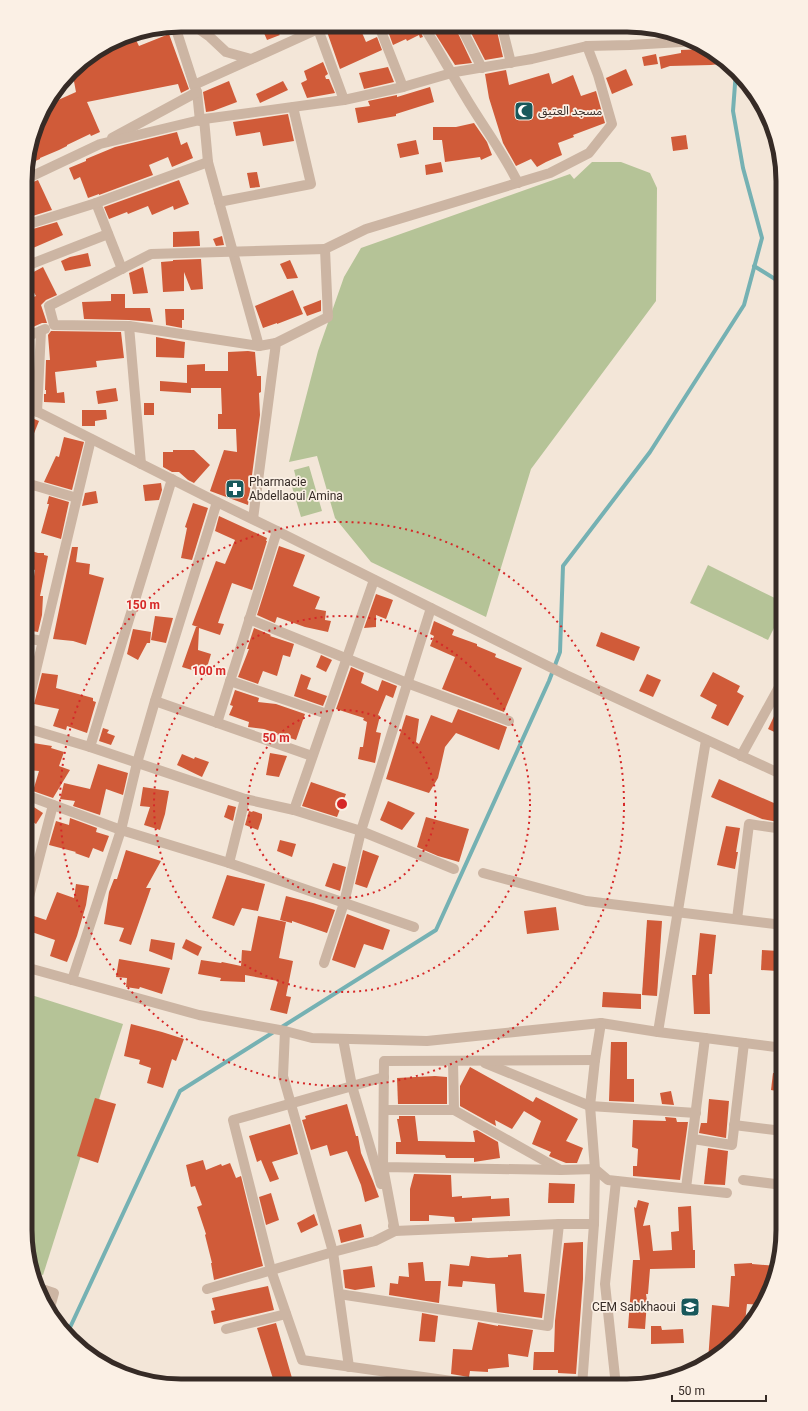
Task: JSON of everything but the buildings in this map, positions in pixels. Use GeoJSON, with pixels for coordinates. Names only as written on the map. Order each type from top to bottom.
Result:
{"type":"FeatureCollection","features":[{"type":"Feature","properties":{"kind":"street"},"geometry":{"type":"LineString","coordinates":[[177,32],[195,88],[202,120],[208,162],[259,346]]}},
{"type":"Feature","properties":{"kind":"street"},"geometry":{"type":"LineString","coordinates":[[203,32],[226,52],[250,59]]}},
{"type":"Feature","properties":{"kind":"street"},"geometry":{"type":"LineString","coordinates":[[32,176],[100,144],[195,88],[250,59],[313,32]]}},
{"type":"Feature","properties":{"kind":"street"},"geometry":{"type":"LineString","coordinates":[[323,32],[344,100]]}},
{"type":"Feature","properties":{"kind":"street"},"geometry":{"type":"LineString","coordinates":[[381,32],[403,87]]}},
{"type":"Feature","properties":{"kind":"street"},"geometry":{"type":"LineString","coordinates":[[428,32],[453,73],[465,96],[509,165],[518,183]]}},
{"type":"Feature","properties":{"kind":"street"},"geometry":{"type":"LineString","coordinates":[[464,32],[482,68]]}},
{"type":"Feature","properties":{"kind":"street"},"geometry":{"type":"LineString","coordinates":[[503,32],[511,63]]}},
{"type":"Feature","properties":{"kind":"street"},"geometry":{"type":"LineString","coordinates":[[100,144],[202,120],[344,100],[403,87],[453,73],[511,63],[587,46],[680,42]]}},
{"type":"Feature","properties":{"kind":"street"},"geometry":{"type":"LineString","coordinates":[[54,325],[49,306],[151,254],[325,249],[366,229],[550,173],[589,153],[612,124],[598,75],[587,46]]}},
{"type":"Feature","properties":{"kind":"street"},"geometry":{"type":"LineString","coordinates":[[219,202],[311,184],[293,107]]}},
{"type":"Feature","properties":{"kind":"street"},"geometry":{"type":"LineString","coordinates":[[32,224],[96,203],[208,162]]}},
{"type":"Feature","properties":{"kind":"street"},"geometry":{"type":"LineString","coordinates":[[96,203],[122,269]]}},
{"type":"Feature","properties":{"kind":"street"},"geometry":{"type":"LineString","coordinates":[[32,264],[108,234]]}},
{"type":"Feature","properties":{"kind":"street"},"geometry":{"type":"LineString","coordinates":[[32,335],[54,325],[129,326],[259,346],[276,343],[328,318],[325,249]]}},
{"type":"Feature","properties":{"kind":"street"},"geometry":{"type":"LineString","coordinates":[[129,326],[141,464]]}},
{"type":"Feature","properties":{"kind":"street"},"geometry":{"type":"LineString","coordinates":[[37,412],[41,331]]}},
{"type":"Feature","properties":{"kind":"street"},"geometry":{"type":"LineString","coordinates":[[253,519],[276,343]]}},
{"type":"Feature","properties":{"kind":"street"},"geometry":{"type":"LineString","coordinates":[[32,409],[566,675],[776,772]]}},
{"type":"Feature","properties":{"kind":"street"},"geometry":{"type":"LineString","coordinates":[[32,685],[91,439]]}},
{"type":"Feature","properties":{"kind":"street"},"geometry":{"type":"LineString","coordinates":[[90,747],[172,480]]}},
{"type":"Feature","properties":{"kind":"street"},"geometry":{"type":"LineString","coordinates":[[32,485],[77,498]]}},
{"type":"Feature","properties":{"kind":"street"},"geometry":{"type":"LineString","coordinates":[[72,980],[121,830],[154,701],[217,502]]}},
{"type":"Feature","properties":{"kind":"street"},"geometry":{"type":"LineString","coordinates":[[217,723],[277,531]]}},
{"type":"Feature","properties":{"kind":"street"},"geometry":{"type":"LineString","coordinates":[[294,810],[374,580]]}},
{"type":"Feature","properties":{"kind":"street"},"geometry":{"type":"LineString","coordinates":[[324,963],[344,903],[361,831],[431,608]]}},
{"type":"Feature","properties":{"kind":"street"},"geometry":{"type":"LineString","coordinates":[[249,618],[407,683],[509,722]]}},
{"type":"Feature","properties":{"kind":"street"},"geometry":{"type":"LineString","coordinates":[[32,639],[42,640]]}},
{"type":"Feature","properties":{"kind":"street"},"geometry":{"type":"LineString","coordinates":[[230,681],[327,714]]}},
{"type":"Feature","properties":{"kind":"street"},"geometry":{"type":"LineString","coordinates":[[741,756],[776,693]]}},
{"type":"Feature","properties":{"kind":"street"},"geometry":{"type":"LineString","coordinates":[[154,701],[312,756]]}},
{"type":"Feature","properties":{"kind":"street"},"geometry":{"type":"LineString","coordinates":[[32,730],[90,747],[245,799],[294,810],[361,831],[454,869]]}},
{"type":"Feature","properties":{"kind":"street"},"geometry":{"type":"LineString","coordinates":[[658,1032],[706,740]]}},
{"type":"Feature","properties":{"kind":"street"},"geometry":{"type":"LineString","coordinates":[[32,797],[121,830],[229,863],[414,927]]}},
{"type":"Feature","properties":{"kind":"street"},"geometry":{"type":"LineString","coordinates":[[229,863],[245,799]]}},
{"type":"Feature","properties":{"kind":"street"},"geometry":{"type":"LineString","coordinates":[[32,885],[53,805]]}},
{"type":"Feature","properties":{"kind":"street"},"geometry":{"type":"LineString","coordinates":[[737,919],[749,824],[776,828]]}},
{"type":"Feature","properties":{"kind":"street"},"geometry":{"type":"LineString","coordinates":[[483,873],[586,901],[776,923]]}},
{"type":"Feature","properties":{"kind":"street"},"geometry":{"type":"LineString","coordinates":[[32,969],[199,1015],[256,1025],[312,1038],[427,1041],[601,1023],[776,1047]]}},
{"type":"Feature","properties":{"kind":"street"},"geometry":{"type":"LineString","coordinates":[[583,1379],[594,1224],[595,1169],[590,1106],[601,1023]]}},
{"type":"Feature","properties":{"kind":"street"},"geometry":{"type":"LineString","coordinates":[[285,1031],[283,1076],[333,1252],[349,1367]]}},
{"type":"Feature","properties":{"kind":"street"},"geometry":{"type":"LineString","coordinates":[[343,1038],[352,1086],[395,1231]]}},
{"type":"Feature","properties":{"kind":"street"},"geometry":{"type":"LineString","coordinates":[[686,1188],[705,1038]]}},
{"type":"Feature","properties":{"kind":"street"},"geometry":{"type":"LineString","coordinates":[[693,1139],[732,1145],[744,1043]]}},
{"type":"Feature","properties":{"kind":"street"},"geometry":{"type":"LineString","coordinates":[[395,1231],[383,1167],[384,1061],[595,1060]]}},
{"type":"Feature","properties":{"kind":"street"},"geometry":{"type":"LineString","coordinates":[[453,1061],[454,1110]]}},
{"type":"Feature","properties":{"kind":"street"},"geometry":{"type":"LineString","coordinates":[[480,1061],[590,1106],[696,1114]]}},
{"type":"Feature","properties":{"kind":"street"},"geometry":{"type":"LineString","coordinates":[[384,1077],[233,1120],[271,1270],[302,1360],[436,1379]]}},
{"type":"Feature","properties":{"kind":"street"},"geometry":{"type":"LineString","coordinates":[[384,1110],[454,1110],[561,1170]]}},
{"type":"Feature","properties":{"kind":"street"},"geometry":{"type":"LineString","coordinates":[[734,1125],[776,1130]]}},
{"type":"Feature","properties":{"kind":"street"},"geometry":{"type":"LineString","coordinates":[[383,1167],[561,1170],[595,1169],[608,1180],[727,1193]]}},
{"type":"Feature","properties":{"kind":"street"},"geometry":{"type":"LineString","coordinates":[[743,1180],[776,1184]]}},
{"type":"Feature","properties":{"kind":"street"},"geometry":{"type":"LineString","coordinates":[[615,1379],[605,1284],[616,1181]]}},
{"type":"Feature","properties":{"kind":"street"},"geometry":{"type":"LineString","coordinates":[[339,1294],[548,1326],[559,1224]]}},
{"type":"Feature","properties":{"kind":"street"},"geometry":{"type":"LineString","coordinates":[[207,1289],[375,1241],[395,1231],[559,1224],[594,1224]]}},
{"type":"Feature","properties":{"kind":"street"},"geometry":{"type":"LineString","coordinates":[[44,1290],[54,1293],[51,1303]]}},
{"type":"Feature","properties":{"kind":"street"},"geometry":{"type":"LineString","coordinates":[[226,1329],[286,1314]]}},
{"type":"Feature","properties":{"kind":"green space"},"geometry":{"type":"Polygon","coordinates":[[[592,162],[621,162],[650,173],[657,188],[656,301],[531,469],[486,617],[371,562],[335,518],[317,456],[289,462],[318,351],[344,277],[361,248],[570,174],[574,179],[592,162]]]}},
{"type":"Feature","properties":{"kind":"green space"},"geometry":{"type":"Polygon","coordinates":[[[309,466],[322,511],[301,517],[290,480],[296,478],[294,470],[309,466]]]}},
{"type":"Feature","properties":{"kind":"green space"},"geometry":{"type":"Polygon","coordinates":[[[708,565],[776,599],[776,624],[768,640],[690,603],[708,565]]]}},
{"type":"Feature","properties":{"kind":"green space"},"geometry":{"type":"Polygon","coordinates":[[[32,995],[123,1024],[43,1275],[38,1273],[37,1269],[32,1240],[32,995]]]}},
{"type":"Feature","properties":{"kind":"waterway"},"geometry":{"type":"LineString","coordinates":[[70,1329],[180,1091],[436,930],[549,681],[560,652],[563,566],[650,452],[744,305],[762,238],[743,168],[733,111],[735,79]]}},
{"type":"Feature","properties":{"kind":"waterway"},"geometry":{"type":"LineString","coordinates":[[754,266],[776,280]]}},
{"type":"Feature","properties":{"kind":"place","name":"مسجد العتيق"},"geometry":{"type":"Point","coordinates":[524,111]}},
{"type":"Feature","properties":{"kind":"place","name":"Pharmacie Abdellaoui Amina"},"geometry":{"type":"Point","coordinates":[235,489]}},
{"type":"Feature","properties":{"kind":"place","name":"CEM Sabkhaoui"},"geometry":{"type":"Point","coordinates":[690,1307]}}]}
